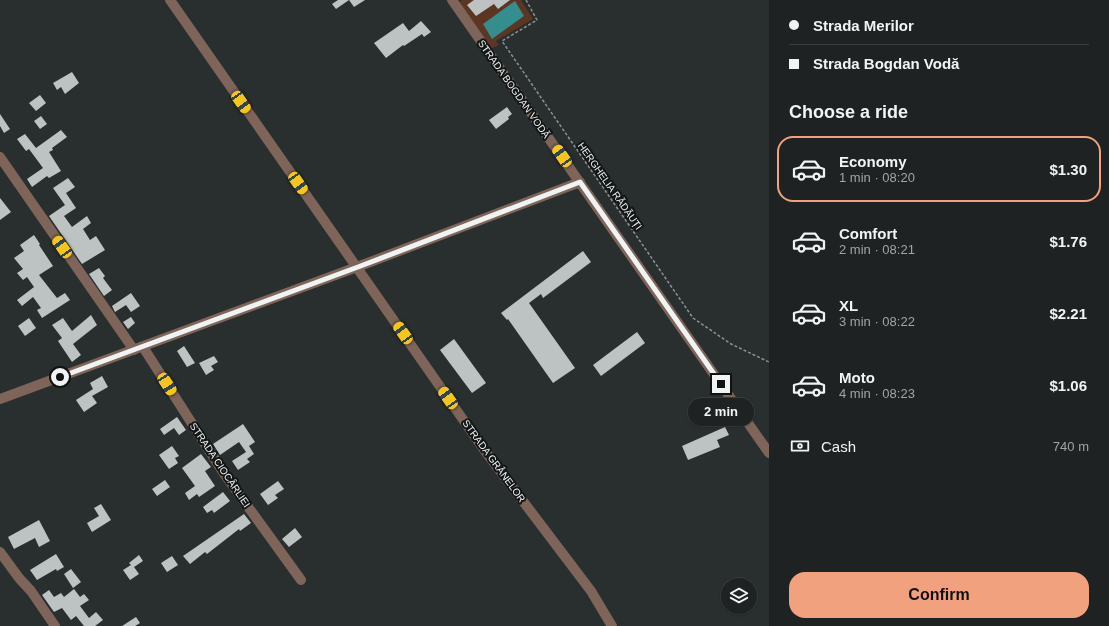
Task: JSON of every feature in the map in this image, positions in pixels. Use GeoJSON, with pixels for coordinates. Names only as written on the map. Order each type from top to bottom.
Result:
{"type":"FeatureCollection","features":[{"type":"Feature","properties":{"kind":"street","name":"STRADA GRÂNELOR"},"geometry":{"type":"LineString","coordinates":[[170,0],[358,267],[485,451],[592,591],[612,626]]}},
{"type":"Feature","properties":{"kind":"street","name":"STRADA BOGDAN VODĂ"},"geometry":{"type":"LineString","coordinates":[[452,0],[769,452]]}},
{"type":"Feature","properties":{"kind":"street","name":"STRADA CIOCÂRLIEI"},"geometry":{"type":"LineString","coordinates":[[0,158],[138,349],[223,472],[301,580]]}},
{"type":"Feature","properties":{"kind":"street"},"geometry":{"type":"LineString","coordinates":[[0,399],[358,267],[580,182]]}},
{"type":"Feature","properties":{"kind":"street"},"geometry":{"type":"LineString","coordinates":[[0,552],[19,578],[31,591],[55,626]]}},
{"type":"Feature","properties":{"kind":"path","name":"HERGHELIA RĂDĂUȚI"},"geometry":{"type":"LineString","coordinates":[[526,0],[537,20],[502,41],[693,318],[731,344],[769,362]]}},
{"type":"Feature","properties":{"kind":"shaded area"},"geometry":{"type":"Polygon","coordinates":[[[462,0],[521,0],[533,19],[496,41],[499,45],[490,49],[457,4],[462,0]]]}},
{"type":"Feature","properties":{"kind":"water"},"geometry":{"type":"Polygon","coordinates":[[[515,1],[524,16],[492,39],[483,24],[515,1]]]}},
{"type":"Feature","properties":{"kind":"building"},"geometry":{"type":"Polygon","coordinates":[[[338,0],[349,0],[336,9],[332,4],[338,0]]]}},
{"type":"Feature","properties":{"kind":"building"},"geometry":{"type":"Polygon","coordinates":[[[349,0],[365,0],[354,7],[349,0]]]}},
{"type":"Feature","properties":{"kind":"building"},"geometry":{"type":"Polygon","coordinates":[[[474,0],[510,0],[498,9],[494,4],[476,16],[467,5],[474,0]]]}},
{"type":"Feature","properties":{"kind":"building"},"geometry":{"type":"Polygon","coordinates":[[[421,21],[431,32],[424,37],[422,34],[404,46],[403,45],[386,58],[374,43],[403,23],[409,31],[421,21]]]}},
{"type":"Feature","properties":{"kind":"building"},"geometry":{"type":"Polygon","coordinates":[[[72,72],[79,83],[65,94],[61,87],[57,90],[53,83],[72,72]]]}},
{"type":"Feature","properties":{"kind":"building"},"geometry":{"type":"Polygon","coordinates":[[[40,95],[46,103],[36,111],[29,103],[40,95]]]}},
{"type":"Feature","properties":{"kind":"building"},"geometry":{"type":"Polygon","coordinates":[[[507,107],[512,114],[508,117],[509,119],[496,129],[489,120],[507,107]]]}},
{"type":"Feature","properties":{"kind":"building"},"geometry":{"type":"Polygon","coordinates":[[[0,114],[10,129],[4,133],[0,126],[0,114]]]}},
{"type":"Feature","properties":{"kind":"building"},"geometry":{"type":"Polygon","coordinates":[[[41,116],[47,124],[40,129],[34,121],[41,116]]]}},
{"type":"Feature","properties":{"kind":"building"},"geometry":{"type":"Polygon","coordinates":[[[61,130],[67,137],[49,152],[61,171],[49,178],[47,176],[32,187],[27,179],[43,168],[29,149],[26,151],[17,139],[25,134],[36,148],[61,130]]]}},
{"type":"Feature","properties":{"kind":"building"},"geometry":{"type":"Polygon","coordinates":[[[68,178],[75,187],[66,193],[76,208],[64,216],[72,227],[87,216],[91,223],[83,229],[90,240],[96,236],[105,250],[82,264],[49,216],[65,205],[53,188],[68,178]]]}},
{"type":"Feature","properties":{"kind":"building"},"geometry":{"type":"Polygon","coordinates":[[[0,198],[11,212],[0,220],[0,198]]]}},
{"type":"Feature","properties":{"kind":"building"},"geometry":{"type":"Polygon","coordinates":[[[34,235],[53,266],[39,275],[57,298],[65,293],[70,300],[42,318],[37,310],[41,308],[33,297],[22,306],[17,300],[34,287],[27,277],[23,280],[17,273],[23,269],[14,258],[24,251],[20,245],[34,235]]]}},
{"type":"Feature","properties":{"kind":"building"},"geometry":{"type":"Polygon","coordinates":[[[583,251],[591,262],[543,298],[541,294],[529,303],[575,368],[553,383],[508,319],[507,320],[501,313],[583,251]]]}},
{"type":"Feature","properties":{"kind":"building"},"geometry":{"type":"Polygon","coordinates":[[[99,268],[105,276],[103,278],[112,290],[104,296],[89,274],[99,268]]]}},
{"type":"Feature","properties":{"kind":"building"},"geometry":{"type":"Polygon","coordinates":[[[131,293],[140,306],[131,312],[126,305],[115,312],[112,306],[131,293]]]}},
{"type":"Feature","properties":{"kind":"building"},"geometry":{"type":"Polygon","coordinates":[[[91,315],[97,325],[73,344],[81,355],[72,362],[58,341],[62,338],[52,325],[63,318],[72,331],[91,315]]]}},
{"type":"Feature","properties":{"kind":"building"},"geometry":{"type":"Polygon","coordinates":[[[131,317],[135,323],[128,329],[123,322],[131,317]]]}},
{"type":"Feature","properties":{"kind":"building"},"geometry":{"type":"Polygon","coordinates":[[[29,318],[36,328],[25,336],[18,326],[29,318]]]}},
{"type":"Feature","properties":{"kind":"building"},"geometry":{"type":"Polygon","coordinates":[[[637,332],[645,343],[601,376],[593,365],[637,332]]]}},
{"type":"Feature","properties":{"kind":"building"},"geometry":{"type":"Polygon","coordinates":[[[454,339],[486,383],[472,393],[440,350],[454,339]]]}},
{"type":"Feature","properties":{"kind":"building"},"geometry":{"type":"Polygon","coordinates":[[[184,346],[195,363],[187,367],[177,351],[184,346]]]}},
{"type":"Feature","properties":{"kind":"building"},"geometry":{"type":"Polygon","coordinates":[[[214,356],[218,362],[211,366],[214,370],[206,375],[199,363],[214,356]]]}},
{"type":"Feature","properties":{"kind":"building"},"geometry":{"type":"Polygon","coordinates":[[[102,376],[108,387],[92,396],[97,403],[84,412],[76,400],[93,389],[90,383],[102,376]]]}},
{"type":"Feature","properties":{"kind":"building"},"geometry":{"type":"Polygon","coordinates":[[[177,417],[186,430],[179,435],[174,428],[164,435],[160,429],[177,417]]]}},
{"type":"Feature","properties":{"kind":"building"},"geometry":{"type":"Polygon","coordinates":[[[243,424],[255,442],[249,446],[254,454],[247,459],[250,462],[238,470],[232,461],[246,452],[239,442],[220,455],[213,444],[243,424]]]}},
{"type":"Feature","properties":{"kind":"building"},"geometry":{"type":"Polygon","coordinates":[[[725,427],[729,435],[717,440],[720,447],[688,460],[682,446],[725,427]]]}},
{"type":"Feature","properties":{"kind":"building"},"geometry":{"type":"Polygon","coordinates":[[[172,446],[179,456],[175,458],[178,463],[169,469],[159,455],[172,446]]]}},
{"type":"Feature","properties":{"kind":"building"},"geometry":{"type":"Polygon","coordinates":[[[201,454],[211,467],[205,471],[215,486],[199,497],[197,494],[189,500],[185,493],[195,486],[182,468],[201,454]]]}},
{"type":"Feature","properties":{"kind":"building"},"geometry":{"type":"Polygon","coordinates":[[[165,480],[170,487],[157,496],[152,489],[165,480]]]}},
{"type":"Feature","properties":{"kind":"building"},"geometry":{"type":"Polygon","coordinates":[[[278,481],[284,489],[275,495],[278,498],[268,505],[260,494],[278,481]]]}},
{"type":"Feature","properties":{"kind":"building"},"geometry":{"type":"Polygon","coordinates":[[[223,492],[230,501],[214,513],[212,510],[207,513],[203,507],[223,492]]]}},
{"type":"Feature","properties":{"kind":"building"},"geometry":{"type":"Polygon","coordinates":[[[101,504],[111,520],[92,532],[87,523],[99,516],[94,508],[101,504]]]}},
{"type":"Feature","properties":{"kind":"building"},"geometry":{"type":"Polygon","coordinates":[[[244,514],[251,523],[240,531],[239,529],[207,554],[205,552],[190,564],[183,556],[244,514]]]}},
{"type":"Feature","properties":{"kind":"building"},"geometry":{"type":"Polygon","coordinates":[[[39,520],[50,541],[39,547],[35,538],[14,549],[8,537],[39,520]]]}},
{"type":"Feature","properties":{"kind":"building"},"geometry":{"type":"Polygon","coordinates":[[[295,528],[302,537],[289,547],[282,539],[295,528]]]}},
{"type":"Feature","properties":{"kind":"building"},"geometry":{"type":"Polygon","coordinates":[[[56,554],[64,567],[57,571],[56,569],[37,580],[30,570],[56,554]]]}},
{"type":"Feature","properties":{"kind":"building"},"geometry":{"type":"Polygon","coordinates":[[[139,555],[143,561],[134,567],[139,574],[130,580],[123,570],[131,565],[129,563],[139,555]]]}},
{"type":"Feature","properties":{"kind":"building"},"geometry":{"type":"Polygon","coordinates":[[[172,556],[178,565],[167,572],[161,563],[172,556]]]}},
{"type":"Feature","properties":{"kind":"building"},"geometry":{"type":"Polygon","coordinates":[[[71,569],[81,582],[73,588],[64,574],[71,569]]]}},
{"type":"Feature","properties":{"kind":"building"},"geometry":{"type":"Polygon","coordinates":[[[74,589],[80,597],[84,594],[89,600],[80,606],[89,618],[96,612],[103,620],[95,626],[84,626],[76,616],[71,620],[62,608],[54,612],[42,595],[49,590],[54,597],[61,593],[64,597],[74,589]]]}},
{"type":"Feature","properties":{"kind":"building"},"geometry":{"type":"Polygon","coordinates":[[[136,617],[140,623],[135,626],[122,626],[136,617]]]}},
{"type":"Feature","properties":{"kind":"route"},"geometry":{"type":"LineString","coordinates":[[60,377],[358,267],[580,182],[721,384]]}}]}
